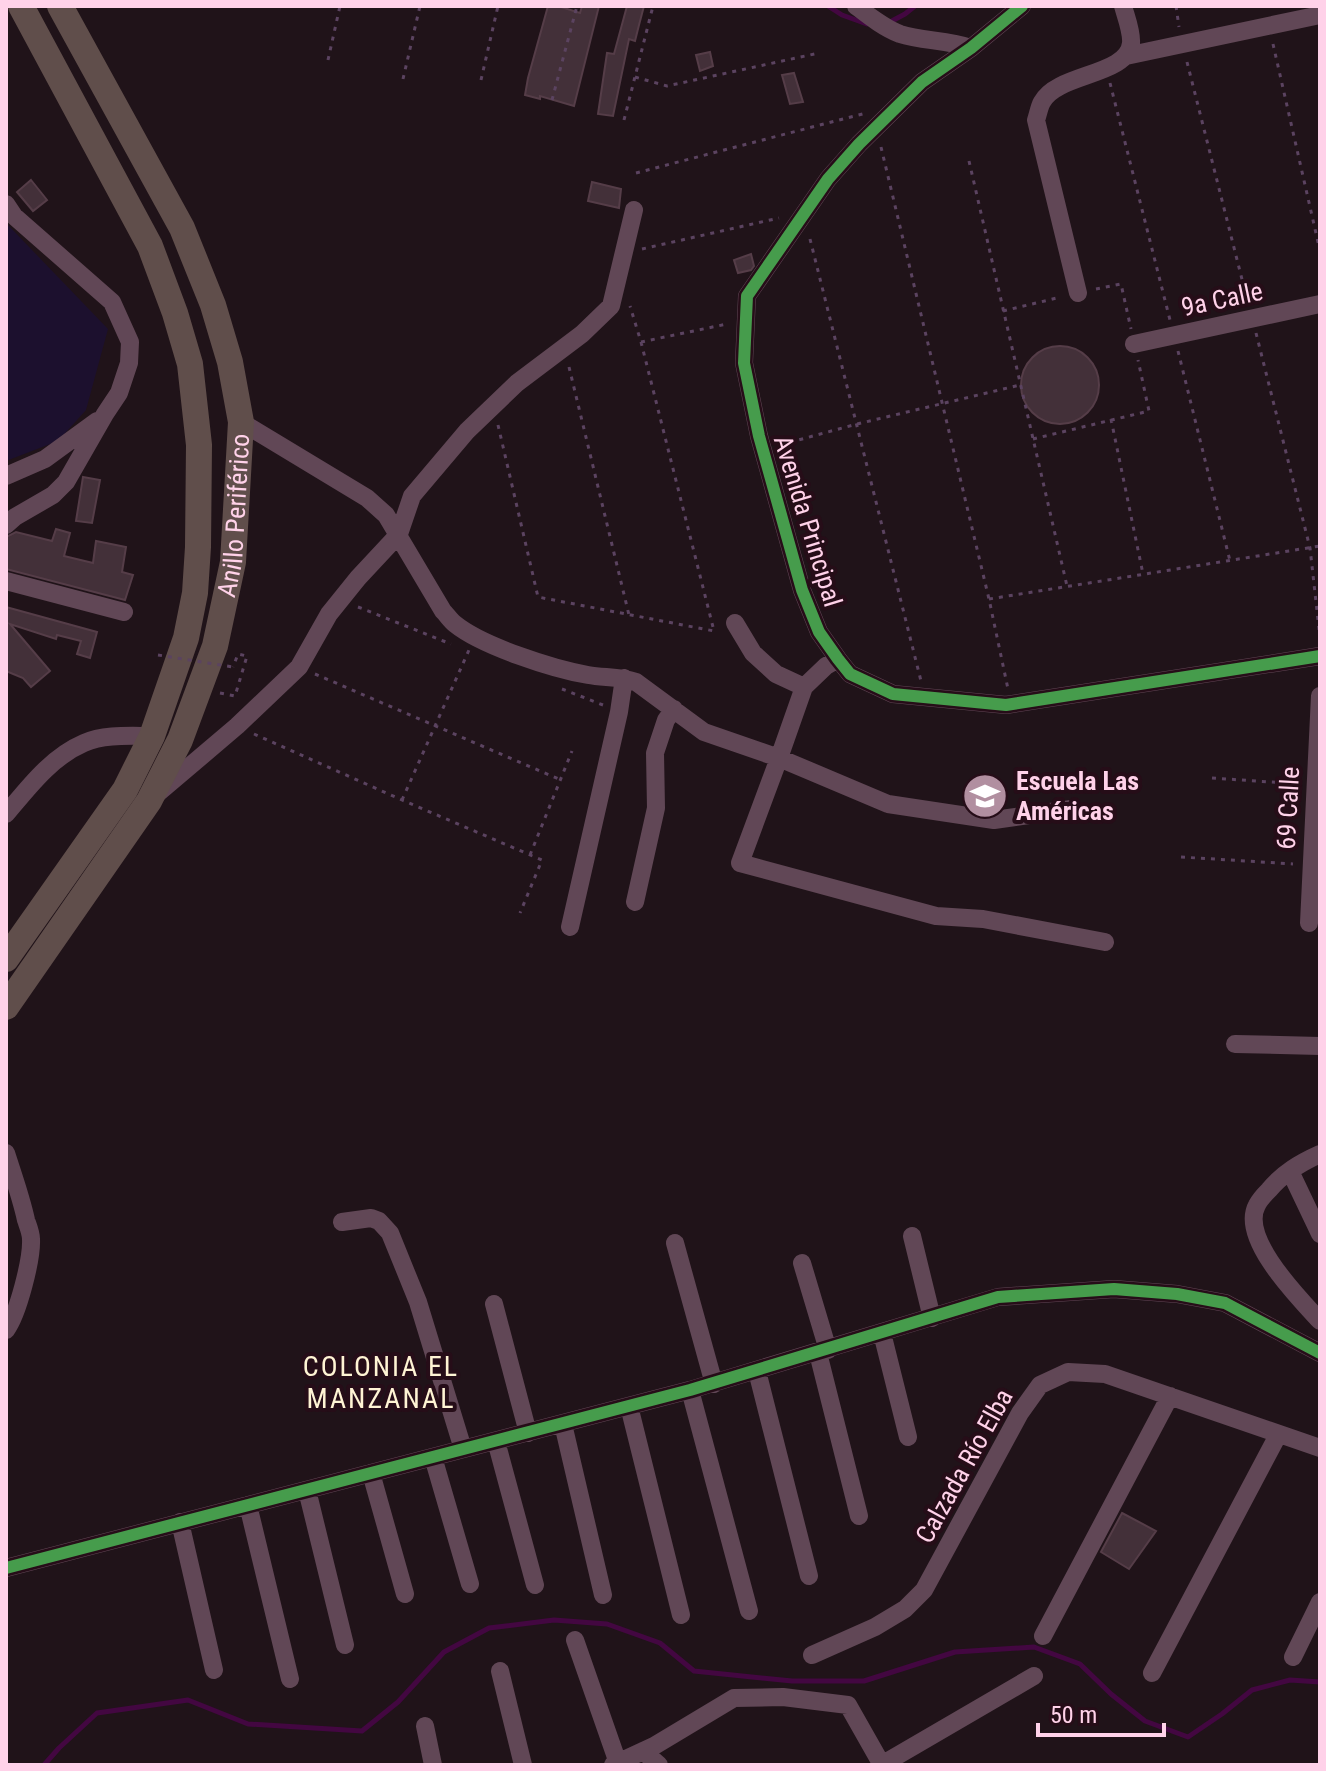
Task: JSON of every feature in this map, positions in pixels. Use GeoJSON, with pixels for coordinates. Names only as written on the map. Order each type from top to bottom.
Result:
{"type":"FeatureCollection","features":[{"type":"Feature","properties":{"kind":"highway","name":"Anillo Periférico"},"geometry":{"type":"LineString","coordinates":[[6,959],[125,790],[152,736],[186,638],[195,593],[198,547],[199,445],[190,364],[175,313],[150,246],[21,6]]}},
{"type":"Feature","properties":{"kind":"highway","name":"Anillo Periférico"},"geometry":{"type":"LineString","coordinates":[[6,1007],[149,801],[180,740],[215,646],[233,562],[241,422],[230,362],[213,305],[182,228],[60,6]]}},
{"type":"Feature","properties":{"kind":"street"},"geometry":{"type":"LineString","coordinates":[[856,6],[901,34],[971,48]]}},
{"type":"Feature","properties":{"kind":"street","name":"Avenida Principal"},"geometry":{"type":"LineString","coordinates":[[1022,6],[877,118],[803,213],[747,296],[744,363],[763,449],[802,590],[819,632],[850,674],[882,690],[893,694],[1012,704],[1320,656]]}},
{"type":"Feature","properties":{"kind":"street"},"geometry":{"type":"LineString","coordinates":[[1123,6],[1131,43],[1126,56]]}},
{"type":"Feature","properties":{"kind":"street"},"geometry":{"type":"LineString","coordinates":[[1078,293],[1036,120],[1042,102],[1053,89],[1117,63],[1126,56],[1320,15]]}},
{"type":"Feature","properties":{"kind":"street"},"geometry":{"type":"LineString","coordinates":[[6,204],[14,216],[112,302],[130,342],[129,363],[119,393],[66,482],[53,495],[6,525]]}},
{"type":"Feature","properties":{"kind":"street"},"geometry":{"type":"LineString","coordinates":[[149,801],[237,726],[299,667],[329,614],[399,534],[412,496],[467,431],[517,383],[582,334],[611,306],[634,210]]}},
{"type":"Feature","properties":{"kind":"street","name":"9a Calle"},"geometry":{"type":"LineString","coordinates":[[1134,344],[1320,304]]}},
{"type":"Feature","properties":{"kind":"street"},"geometry":{"type":"LineString","coordinates":[[6,476],[45,459],[105,414]]}},
{"type":"Feature","properties":{"kind":"street"},"geometry":{"type":"LineString","coordinates":[[241,422],[367,498],[386,515],[443,611],[455,624],[476,637],[551,666],[636,682],[704,732],[779,758],[888,804],[994,820],[1071,809]]}},
{"type":"Feature","properties":{"kind":"street"},"geometry":{"type":"LineString","coordinates":[[6,581],[124,612]]}},
{"type":"Feature","properties":{"kind":"street"},"geometry":{"type":"LineString","coordinates":[[735,623],[753,653],[776,674],[804,687]]}},
{"type":"Feature","properties":{"kind":"street"},"geometry":{"type":"LineString","coordinates":[[838,659],[804,687],[740,863],[936,916],[983,919],[1105,942]]}},
{"type":"Feature","properties":{"kind":"street"},"geometry":{"type":"LineString","coordinates":[[570,927],[624,678]]}},
{"type":"Feature","properties":{"kind":"street","name":"69 Calle"},"geometry":{"type":"LineString","coordinates":[[1309,923],[1320,696]]}},
{"type":"Feature","properties":{"kind":"street"},"geometry":{"type":"LineString","coordinates":[[635,902],[656,808],[655,753],[666,720],[674,709]]}},
{"type":"Feature","properties":{"kind":"street"},"geometry":{"type":"LineString","coordinates":[[6,814],[55,760],[86,742],[120,735],[152,736]]}},
{"type":"Feature","properties":{"kind":"street"},"geometry":{"type":"LineString","coordinates":[[1235,1044],[1320,1046]]}},
{"type":"Feature","properties":{"kind":"street"},"geometry":{"type":"LineString","coordinates":[[6,1153],[31,1239],[19,1299],[6,1330]]}},
{"type":"Feature","properties":{"kind":"street"},"geometry":{"type":"LineString","coordinates":[[1320,1154],[1299,1163],[1277,1181],[1256,1205],[1254,1217],[1255,1230],[1264,1251],[1291,1291],[1320,1321]]}},
{"type":"Feature","properties":{"kind":"street"},"geometry":{"type":"LineString","coordinates":[[1290,1171],[1320,1234]]}},
{"type":"Feature","properties":{"kind":"street"},"geometry":{"type":"LineString","coordinates":[[342,1222],[371,1218],[379,1221],[390,1233],[418,1302],[463,1449]]}},
{"type":"Feature","properties":{"kind":"street"},"geometry":{"type":"LineString","coordinates":[[912,1236],[932,1318]]}},
{"type":"Feature","properties":{"kind":"street"},"geometry":{"type":"LineString","coordinates":[[675,1243],[714,1384]]}},
{"type":"Feature","properties":{"kind":"street"},"geometry":{"type":"LineString","coordinates":[[802,1263],[859,1516]]}},
{"type":"Feature","properties":{"kind":"street"},"geometry":{"type":"LineString","coordinates":[[6,1568],[714,1384],[998,1297],[1114,1289],[1177,1294],[1225,1303],[1320,1353]]}},
{"type":"Feature","properties":{"kind":"street"},"geometry":{"type":"LineString","coordinates":[[494,1304],[528,1433]]}},
{"type":"Feature","properties":{"kind":"street"},"geometry":{"type":"LineString","coordinates":[[882,1333],[908,1437]]}},
{"type":"Feature","properties":{"kind":"street"},"geometry":{"type":"LineString","coordinates":[[757,1371],[809,1576]]}},
{"type":"Feature","properties":{"kind":"street","name":"Calzada Río Elba"},"geometry":{"type":"LineString","coordinates":[[812,1655],[875,1627],[905,1609],[924,1590],[1020,1413],[1040,1385],[1068,1372],[1105,1374],[1320,1448]]}},
{"type":"Feature","properties":{"kind":"street"},"geometry":{"type":"LineString","coordinates":[[690,1390],[749,1611]]}},
{"type":"Feature","properties":{"kind":"street"},"geometry":{"type":"LineString","coordinates":[[1043,1636],[1170,1396]]}},
{"type":"Feature","properties":{"kind":"street"},"geometry":{"type":"LineString","coordinates":[[629,1406],[681,1615]]}},
{"type":"Feature","properties":{"kind":"street"},"geometry":{"type":"LineString","coordinates":[[563,1424],[603,1595]]}},
{"type":"Feature","properties":{"kind":"street"},"geometry":{"type":"LineString","coordinates":[[1152,1673],[1278,1435]]}},
{"type":"Feature","properties":{"kind":"street"},"geometry":{"type":"LineString","coordinates":[[496,1441],[535,1585]]}},
{"type":"Feature","properties":{"kind":"street"},"geometry":{"type":"LineString","coordinates":[[433,1457],[470,1584]]}},
{"type":"Feature","properties":{"kind":"street"},"geometry":{"type":"LineString","coordinates":[[371,1473],[405,1594]]}},
{"type":"Feature","properties":{"kind":"street"},"geometry":{"type":"LineString","coordinates":[[307,1490],[345,1645]]}},
{"type":"Feature","properties":{"kind":"street"},"geometry":{"type":"LineString","coordinates":[[248,1505],[290,1679]]}},
{"type":"Feature","properties":{"kind":"street"},"geometry":{"type":"LineString","coordinates":[[180,1522],[214,1670]]}},
{"type":"Feature","properties":{"kind":"street"},"geometry":{"type":"LineString","coordinates":[[1293,1657],[1320,1602]]}},
{"type":"Feature","properties":{"kind":"street"},"geometry":{"type":"LineString","coordinates":[[575,1640],[616,1764],[734,1698],[783,1697],[848,1705],[883,1765],[1034,1676]]}},
{"type":"Feature","properties":{"kind":"street"},"geometry":{"type":"LineString","coordinates":[[500,1671],[523,1765]]}},
{"type":"Feature","properties":{"kind":"street"},"geometry":{"type":"LineString","coordinates":[[425,1726],[433,1765]]}},
{"type":"Feature","properties":{"kind":"street"},"geometry":{"type":"LineString","coordinates":[[643,1751],[659,1765]]}},
{"type":"Feature","properties":{"kind":"path"},"geometry":{"type":"LineString","coordinates":[[328,60],[340,6]]}},
{"type":"Feature","properties":{"kind":"path"},"geometry":{"type":"LineString","coordinates":[[403,79],[420,6]]}},
{"type":"Feature","properties":{"kind":"path"},"geometry":{"type":"LineString","coordinates":[[481,80],[498,6]]}},
{"type":"Feature","properties":{"kind":"path"},"geometry":{"type":"LineString","coordinates":[[552,100],[577,6]]}},
{"type":"Feature","properties":{"kind":"path"},"geometry":{"type":"LineString","coordinates":[[624,120],[653,6]]}},
{"type":"Feature","properties":{"kind":"path"},"geometry":{"type":"LineString","coordinates":[[1268,26],[1320,251]]}},
{"type":"Feature","properties":{"kind":"path"},"geometry":{"type":"LineString","coordinates":[[635,77],[667,86],[819,53]]}},
{"type":"Feature","properties":{"kind":"path"},"geometry":{"type":"LineString","coordinates":[[1106,67],[1230,561]]}},
{"type":"Feature","properties":{"kind":"path"},"geometry":{"type":"LineString","coordinates":[[636,173],[877,118],[1012,704]]}},
{"type":"Feature","properties":{"kind":"path"},"geometry":{"type":"LineString","coordinates":[[969,161],[1067,586]]}},
{"type":"Feature","properties":{"kind":"path"},"geometry":{"type":"LineString","coordinates":[[494,406],[538,597],[714,631],[621,262],[803,213],[925,697]]}},
{"type":"Feature","properties":{"kind":"path"},"geometry":{"type":"LineString","coordinates":[[1003,311],[1121,284],[1149,411],[1033,439]]}},
{"type":"Feature","properties":{"kind":"path"},"geometry":{"type":"LineString","coordinates":[[641,342],[746,320]]}},
{"type":"Feature","properties":{"kind":"path"},"geometry":{"type":"LineString","coordinates":[[564,348],[629,615]]}},
{"type":"Feature","properties":{"kind":"path"},"geometry":{"type":"LineString","coordinates":[[763,449],[1020,385]]}},
{"type":"Feature","properties":{"kind":"path"},"geometry":{"type":"LineString","coordinates":[[1111,419],[1143,574]]}},
{"type":"Feature","properties":{"kind":"path"},"geometry":{"type":"LineString","coordinates":[[989,599],[1320,546]]}},
{"type":"Feature","properties":{"kind":"path"},"geometry":{"type":"LineString","coordinates":[[402,800],[476,637]]}},
{"type":"Feature","properties":{"kind":"path"},"geometry":{"type":"LineString","coordinates":[[158,655],[233,667],[238,654],[247,656],[235,696]]}},
{"type":"Feature","properties":{"kind":"path"},"geometry":{"type":"LineString","coordinates":[[299,667],[561,780]]}},
{"type":"Feature","properties":{"kind":"path"},"geometry":{"type":"LineString","coordinates":[[237,726],[542,860],[520,913]]}},
{"type":"Feature","properties":{"kind":"path"},"geometry":{"type":"LineString","coordinates":[[530,855],[572,751]]}},
{"type":"Feature","properties":{"kind":"path"},"geometry":{"type":"LineString","coordinates":[[1212,778],[1316,785]]}},
{"type":"Feature","properties":{"kind":"path"},"geometry":{"type":"LineString","coordinates":[[1181,857],[1312,865]]}},
{"type":"Feature","properties":{"kind":"shaded area"},"geometry":{"type":"Polygon","coordinates":[[[6,223],[108,329],[86,410],[58,441],[6,461],[6,223]]]}},
{"type":"Feature","properties":{"kind":"building"},"geometry":{"type":"Polygon","coordinates":[[[548,6],[580,13],[582,6],[599,6],[574,106],[525,95],[548,6]]]}},
{"type":"Feature","properties":{"kind":"building"},"geometry":{"type":"Polygon","coordinates":[[[627,6],[644,6],[635,41],[629,39],[613,116],[598,114],[607,53],[614,54],[627,6]]]}},
{"type":"Feature","properties":{"kind":"building"},"geometry":{"type":"Polygon","coordinates":[[[710,52],[713,66],[700,71],[696,55],[710,52]]]}},
{"type":"Feature","properties":{"kind":"building"},"geometry":{"type":"Polygon","coordinates":[[[794,73],[803,102],[790,104],[782,75],[794,73]]]}},
{"type":"Feature","properties":{"kind":"building"},"geometry":{"type":"Polygon","coordinates":[[[31,180],[47,200],[33,211],[17,192],[31,180]]]}},
{"type":"Feature","properties":{"kind":"building"},"geometry":{"type":"Polygon","coordinates":[[[592,182],[621,189],[619,208],[588,201],[592,182]]]}},
{"type":"Feature","properties":{"kind":"building"},"geometry":{"type":"Polygon","coordinates":[[[751,254],[754,266],[751,270],[738,273],[734,260],[751,254]]]}},
{"type":"Feature","properties":{"kind":"building"},"geometry":{"type":"Polygon","coordinates":[[[1052,346],[1068,346],[1082,352],[1093,363],[1099,385],[1093,407],[1082,418],[1068,424],[1052,424],[1038,418],[1027,407],[1021,393],[1021,377],[1027,363],[1038,352],[1052,346]]]}},
{"type":"Feature","properties":{"kind":"building"},"geometry":{"type":"Polygon","coordinates":[[[83,477],[100,480],[92,523],[76,521],[83,477]]]}},
{"type":"Feature","properties":{"kind":"building"},"geometry":{"type":"Polygon","coordinates":[[[56,529],[70,533],[64,556],[93,563],[96,541],[126,547],[122,572],[133,575],[125,600],[6,569],[6,537],[16,532],[52,541],[56,529]]]}},
{"type":"Feature","properties":{"kind":"building"},"geometry":{"type":"Polygon","coordinates":[[[6,607],[97,632],[90,658],[77,654],[81,641],[57,635],[56,639],[10,624],[50,671],[31,687],[23,678],[6,671],[6,607]]]}},
{"type":"Feature","properties":{"kind":"building"},"geometry":{"type":"Polygon","coordinates":[[[1122,1513],[1156,1531],[1129,1569],[1101,1552],[1122,1513]]]}},
{"type":"Feature","properties":{"kind":"waterway"},"geometry":{"type":"LineString","coordinates":[[828,6],[867,24]]}},
{"type":"Feature","properties":{"kind":"waterway"},"geometry":{"type":"LineString","coordinates":[[888,23],[915,6]]}},
{"type":"Feature","properties":{"kind":"waterway"},"geometry":{"type":"LineString","coordinates":[[44,1765],[97,1713],[188,1700],[248,1724],[362,1731],[398,1702],[444,1652],[489,1628],[554,1620],[607,1624],[660,1643],[694,1671],[792,1681],[864,1681],[955,1652],[1034,1647],[1080,1664],[1145,1721],[1188,1737],[1252,1690],[1290,1680],[1320,1682]]}},
{"type":"Feature","properties":{"kind":"cycle path"},"geometry":{"type":"LineString","coordinates":[[1022,6],[971,48],[922,82],[859,144],[828,179],[747,296],[744,363],[759,436],[802,590],[819,632],[850,674],[893,694],[1006,705],[1320,656]]}},
{"type":"Feature","properties":{"kind":"cycle path"},"geometry":{"type":"LineString","coordinates":[[6,1568],[690,1390],[998,1297],[1114,1289],[1177,1294],[1225,1303],[1320,1353]]}},
{"type":"Feature","properties":{"kind":"place","name":"Escuela Las Américas"},"geometry":{"type":"Point","coordinates":[985,796]}},
{"type":"Feature","properties":{"kind":"district","name":"COLONIA EL MANZANAL"},"geometry":{"type":"Point","coordinates":[381,1382]}}]}
